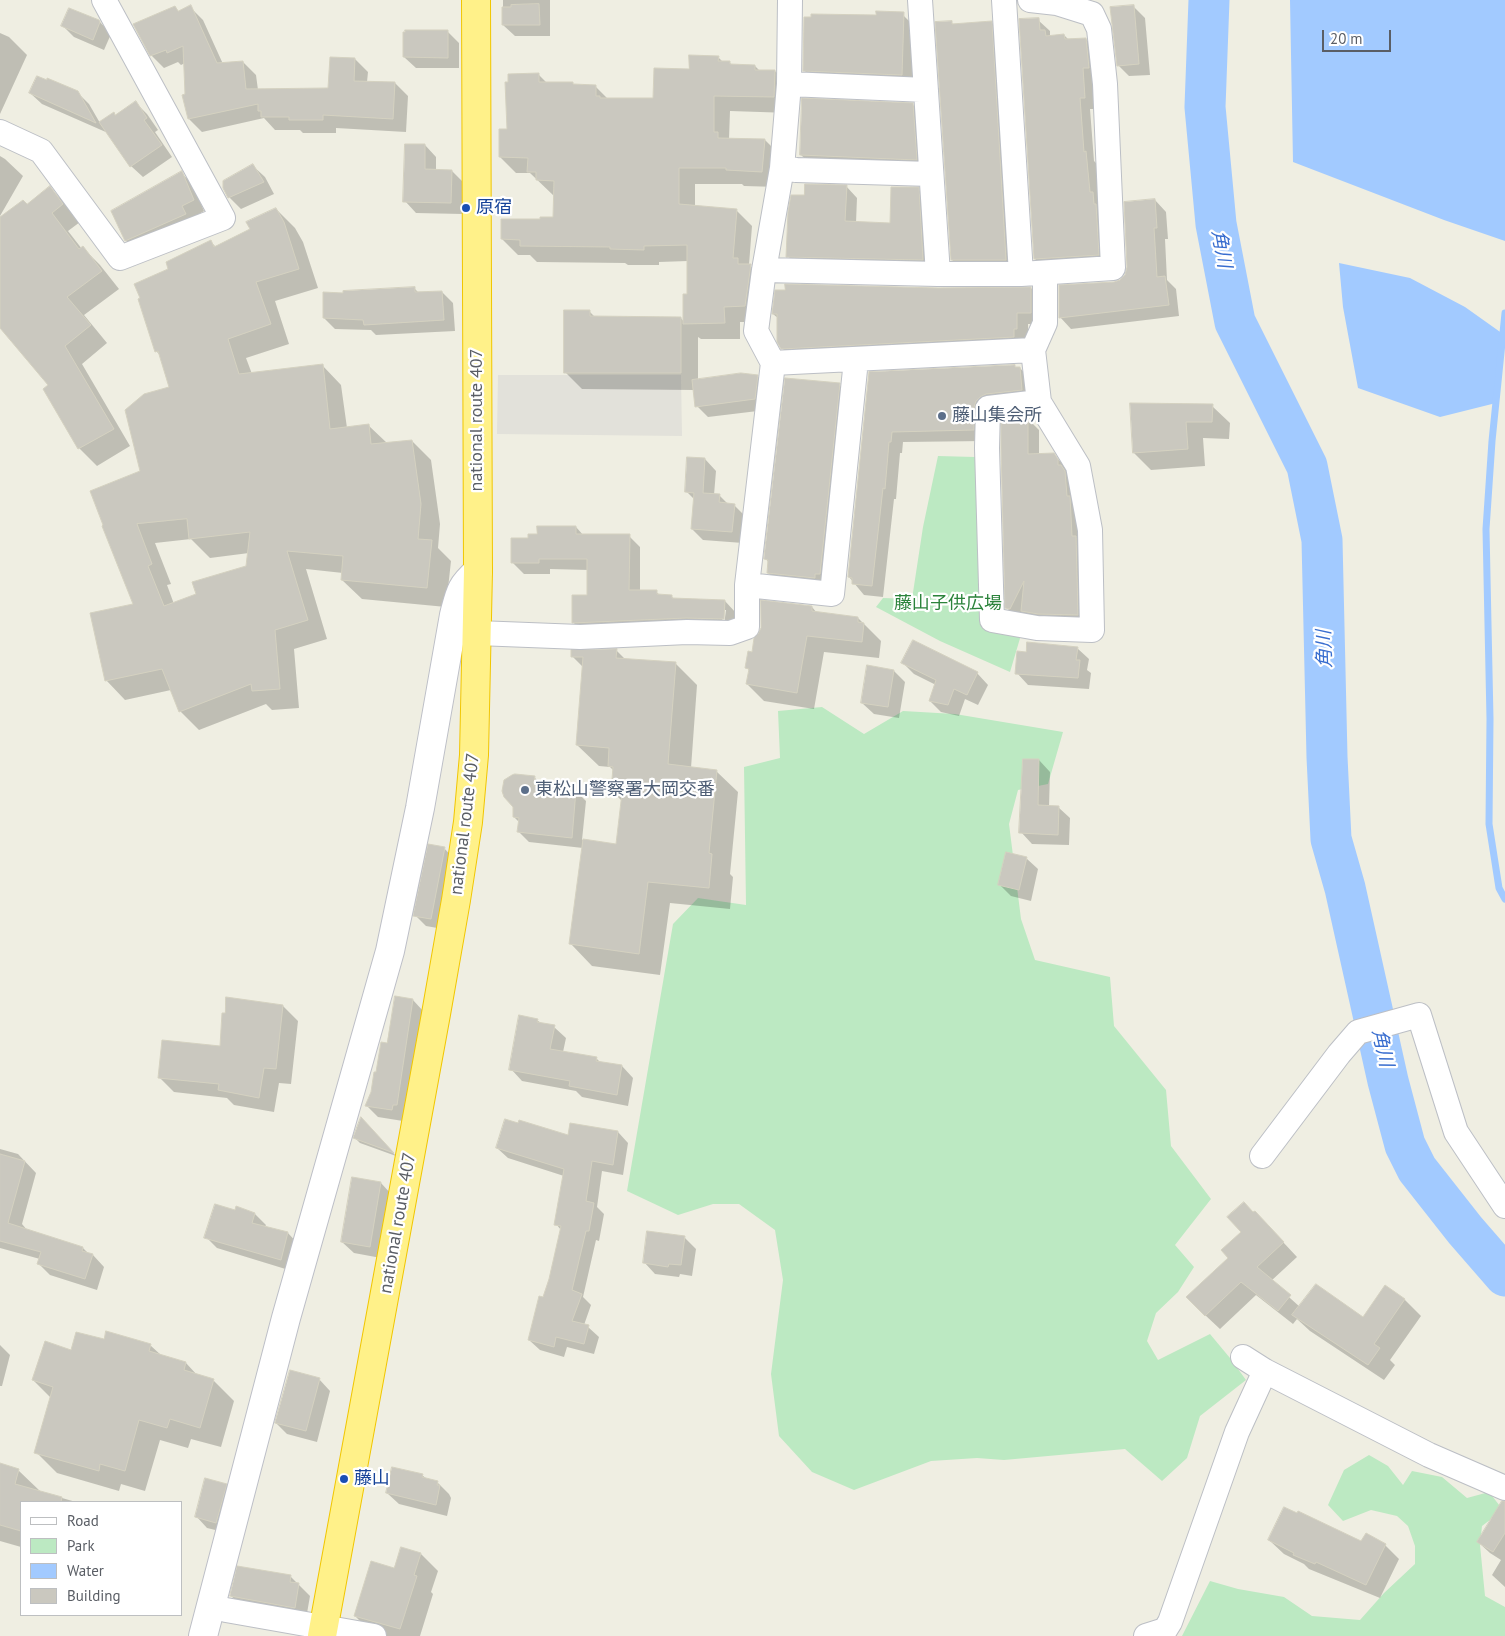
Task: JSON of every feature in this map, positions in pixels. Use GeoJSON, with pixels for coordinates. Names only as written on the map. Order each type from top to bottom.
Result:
{"type":"FeatureCollection","features":[{"type":"Feature","properties":{"kind":"highway","name":"national route 407"},"geometry":{"type":"LineString","coordinates":[[323,1632],[456,900],[468,822],[474,755],[478,571],[476,0]]}},
{"type":"Feature","properties":{"kind":"street"},"geometry":{"type":"LineString","coordinates":[[0,132],[41,151],[120,258],[223,218],[104,0]]}},
{"type":"Feature","properties":{"kind":"street"},"geometry":{"type":"LineString","coordinates":[[477,633],[580,637],[687,632],[730,633],[747,627],[747,585],[773,363],[756,331],[764,270],[782,168],[789,84],[790,0]]}},
{"type":"Feature","properties":{"kind":"street"},"geometry":{"type":"LineString","coordinates":[[920,0],[938,274]]}},
{"type":"Feature","properties":{"kind":"street"},"geometry":{"type":"LineString","coordinates":[[1004,0],[1021,274]]}},
{"type":"Feature","properties":{"kind":"street"},"geometry":{"type":"LineString","coordinates":[[764,270],[1021,274],[1113,268],[1105,84],[1099,29],[1092,14],[1057,1],[1030,0]]}},
{"type":"Feature","properties":{"kind":"street"},"geometry":{"type":"LineString","coordinates":[[789,84],[926,90]]}},
{"type":"Feature","properties":{"kind":"street"},"geometry":{"type":"LineString","coordinates":[[782,168],[931,174]]}},
{"type":"Feature","properties":{"kind":"street"},"geometry":{"type":"LineString","coordinates":[[1039,402],[988,408],[987,448],[992,620],[1036,628],[1092,630],[1090,530],[1078,466],[1039,402],[1033,350],[1045,323],[1045,273]]}},
{"type":"Feature","properties":{"kind":"street"},"geometry":{"type":"LineString","coordinates":[[773,363],[1033,350]]}},
{"type":"Feature","properties":{"kind":"street"},"geometry":{"type":"LineString","coordinates":[[747,585],[832,594],[856,360]]}},
{"type":"Feature","properties":{"kind":"street"},"geometry":{"type":"LineString","coordinates":[[203,1636],[286,1318],[390,951],[420,808],[460,589],[478,571]]}},
{"type":"Feature","properties":{"kind":"street"},"geometry":{"type":"LineString","coordinates":[[1262,1156],[1339,1054],[1358,1032],[1419,1015],[1456,1132],[1505,1206]]}},
{"type":"Feature","properties":{"kind":"street"},"geometry":{"type":"LineString","coordinates":[[1243,1357],[1264,1371],[1429,1455],[1505,1488]]}},
{"type":"Feature","properties":{"kind":"street"},"geometry":{"type":"LineString","coordinates":[[1146,1636],[1165,1630],[1170,1622],[1237,1432],[1264,1371]]}},
{"type":"Feature","properties":{"kind":"street"},"geometry":{"type":"LineString","coordinates":[[212,1606],[323,1632],[374,1636]]}},
{"type":"Feature","properties":{"kind":"shaded area"},"geometry":{"type":"Polygon","coordinates":[[[498,375],[681,375],[682,436],[497,434],[498,375]]]}},
{"type":"Feature","properties":{"kind":"green space","name":"藤山子供広場"},"geometry":{"type":"Polygon","coordinates":[[[938,456],[975,457],[981,461],[984,625],[1021,635],[1010,672],[940,641],[876,607],[883,598],[912,599],[923,527],[938,456]]]}},
{"type":"Feature","properties":{"kind":"green space"},"geometry":{"type":"Polygon","coordinates":[[[822,707],[864,734],[903,711],[955,714],[1063,732],[1048,784],[1018,790],[1009,824],[1021,919],[1035,960],[1110,977],[1114,1026],[1166,1090],[1171,1146],[1211,1199],[1175,1245],[1194,1267],[1178,1292],[1156,1313],[1147,1341],[1158,1360],[1210,1334],[1246,1380],[1200,1416],[1187,1458],[1162,1481],[1125,1449],[1004,1460],[977,1458],[931,1461],[854,1490],[812,1472],[779,1436],[771,1374],[783,1280],[775,1230],[739,1204],[713,1204],[678,1215],[627,1191],[673,924],[698,898],[746,905],[744,767],[780,758],[778,711],[822,707]]]}},
{"type":"Feature","properties":{"kind":"green space"},"geometry":{"type":"Polygon","coordinates":[[[1369,1455],[1388,1466],[1403,1485],[1412,1471],[1442,1477],[1467,1498],[1489,1492],[1503,1510],[1482,1526],[1480,1545],[1485,1596],[1505,1607],[1505,1636],[1182,1636],[1210,1581],[1238,1589],[1284,1597],[1312,1616],[1360,1620],[1384,1593],[1415,1564],[1415,1546],[1408,1526],[1397,1516],[1371,1510],[1343,1521],[1328,1505],[1344,1470],[1369,1455]]]}},
{"type":"Feature","properties":{"kind":"water"},"geometry":{"type":"Polygon","coordinates":[[[1290,0],[1505,0],[1505,241],[1444,220],[1293,162],[1290,0]]]}},
{"type":"Feature","properties":{"kind":"water"},"geometry":{"type":"Polygon","coordinates":[[[1339,263],[1410,278],[1465,307],[1503,334],[1496,403],[1440,417],[1358,388],[1343,307],[1339,263]]]}},
{"type":"Feature","properties":{"kind":"building"},"geometry":{"type":"Polygon","coordinates":[[[539,4],[540,25],[502,25],[502,7],[539,4]]]}},
{"type":"Feature","properties":{"kind":"building"},"geometry":{"type":"Polygon","coordinates":[[[191,5],[217,63],[243,61],[246,89],[328,88],[330,57],[355,58],[354,81],[395,82],[393,119],[323,115],[323,120],[289,120],[289,117],[261,117],[261,111],[258,111],[258,104],[188,119],[182,95],[185,94],[183,46],[167,53],[166,50],[150,56],[133,24],[175,6],[178,11],[191,5]]]}},
{"type":"Feature","properties":{"kind":"building"},"geometry":{"type":"Polygon","coordinates":[[[1134,5],[1139,64],[1117,66],[1110,7],[1134,5]]]}},
{"type":"Feature","properties":{"kind":"building"},"geometry":{"type":"Polygon","coordinates":[[[69,8],[99,20],[100,22],[93,40],[61,26],[69,8]]]}},
{"type":"Feature","properties":{"kind":"building"},"geometry":{"type":"Polygon","coordinates":[[[876,11],[904,12],[902,75],[803,71],[804,17],[811,17],[811,14],[876,15],[876,11]]]}},
{"type":"Feature","properties":{"kind":"building"},"geometry":{"type":"Polygon","coordinates":[[[1039,18],[1040,30],[1045,30],[1046,36],[1064,34],[1065,39],[1086,38],[1089,68],[1083,68],[1085,98],[1080,98],[1084,152],[1086,151],[1090,192],[1093,192],[1094,204],[1096,204],[1099,255],[1034,259],[1019,19],[1039,18]]]}},
{"type":"Feature","properties":{"kind":"building"},"geometry":{"type":"Polygon","coordinates":[[[952,21],[952,24],[992,21],[1006,260],[951,260],[935,22],[952,21]]]}},
{"type":"Feature","properties":{"kind":"building"},"geometry":{"type":"Polygon","coordinates":[[[405,30],[448,30],[448,58],[403,57],[403,32],[405,30]]]}},
{"type":"Feature","properties":{"kind":"building"},"geometry":{"type":"Polygon","coordinates":[[[689,55],[719,56],[718,61],[730,61],[730,64],[755,65],[755,70],[775,70],[774,97],[714,96],[714,132],[718,132],[718,138],[765,139],[762,172],[726,170],[726,168],[679,168],[679,204],[737,209],[733,258],[738,258],[738,264],[751,264],[745,306],[724,307],[725,323],[683,324],[683,294],[687,294],[687,245],[644,246],[644,250],[610,249],[610,247],[520,246],[520,240],[501,239],[501,219],[553,217],[554,181],[536,180],[536,172],[527,172],[528,158],[499,157],[499,129],[507,129],[505,82],[508,82],[508,74],[539,73],[539,82],[573,82],[573,84],[596,85],[596,96],[600,96],[600,98],[653,98],[654,68],[689,69],[689,55]]]}},
{"type":"Feature","properties":{"kind":"building"},"geometry":{"type":"Polygon","coordinates":[[[37,76],[47,80],[47,78],[78,91],[96,123],[29,93],[37,76]]]}},
{"type":"Feature","properties":{"kind":"building"},"geometry":{"type":"Polygon","coordinates":[[[802,98],[913,103],[917,160],[800,155],[802,98]]]}},
{"type":"Feature","properties":{"kind":"building"},"geometry":{"type":"Polygon","coordinates":[[[136,101],[147,118],[144,120],[162,145],[130,167],[99,122],[114,112],[115,115],[136,101]]]}},
{"type":"Feature","properties":{"kind":"building"},"geometry":{"type":"Polygon","coordinates":[[[405,144],[425,144],[425,169],[452,170],[451,203],[403,202],[405,144]]]}},
{"type":"Feature","properties":{"kind":"building"},"geometry":{"type":"Polygon","coordinates":[[[253,164],[264,182],[228,198],[223,188],[223,181],[253,164]]]}},
{"type":"Feature","properties":{"kind":"building"},"geometry":{"type":"Polygon","coordinates":[[[182,171],[194,200],[182,206],[186,214],[125,241],[111,211],[182,171]]]}},
{"type":"Feature","properties":{"kind":"building"},"geometry":{"type":"Polygon","coordinates":[[[805,184],[847,185],[845,221],[890,223],[891,187],[919,187],[923,260],[786,257],[788,212],[791,195],[804,195],[805,184]]]}},
{"type":"Feature","properties":{"kind":"building"},"geometry":{"type":"Polygon","coordinates":[[[50,186],[63,204],[52,213],[79,249],[83,246],[102,271],[67,297],[91,325],[65,346],[114,429],[78,449],[43,389],[48,385],[0,328],[0,217],[23,200],[27,204],[50,186]]]}},
{"type":"Feature","properties":{"kind":"building"},"geometry":{"type":"Polygon","coordinates":[[[1155,199],[1157,228],[1154,228],[1157,277],[1165,276],[1169,305],[1059,318],[1059,285],[1114,282],[1120,280],[1125,275],[1127,267],[1124,202],[1155,199]]]}},
{"type":"Feature","properties":{"kind":"building"},"geometry":{"type":"Polygon","coordinates":[[[276,208],[284,222],[299,269],[256,282],[271,324],[228,339],[239,374],[323,364],[330,429],[369,424],[371,444],[412,440],[421,504],[418,539],[432,540],[427,588],[341,580],[343,556],[287,551],[308,620],[275,630],[280,689],[252,691],[251,684],[179,712],[162,669],[105,681],[90,613],[133,604],[90,491],[140,471],[125,410],[144,394],[169,387],[158,351],[155,352],[138,299],[140,298],[134,284],[168,269],[166,262],[211,240],[214,247],[250,229],[246,222],[276,208]],[[187,519],[137,524],[152,564],[148,566],[164,606],[196,594],[192,582],[246,566],[250,532],[189,539],[187,519]]]}},
{"type":"Feature","properties":{"kind":"building"},"geometry":{"type":"Polygon","coordinates":[[[785,284],[938,288],[1031,287],[1031,313],[1017,313],[1017,329],[1014,329],[1014,337],[781,349],[777,342],[777,314],[772,314],[775,290],[785,290],[785,284]]]}},
{"type":"Feature","properties":{"kind":"building"},"geometry":{"type":"Polygon","coordinates":[[[415,287],[415,292],[442,291],[444,320],[364,325],[363,320],[323,318],[323,292],[343,293],[343,291],[415,287]]]}},
{"type":"Feature","properties":{"kind":"building"},"geometry":{"type":"Polygon","coordinates":[[[564,310],[590,310],[590,316],[681,317],[681,373],[564,373],[564,310]]]}},
{"type":"Feature","properties":{"kind":"building"},"geometry":{"type":"Polygon","coordinates":[[[1015,365],[1015,367],[1020,367],[1022,390],[986,394],[980,397],[974,407],[974,430],[892,432],[891,442],[889,442],[885,489],[883,488],[872,586],[852,584],[852,578],[848,577],[869,372],[1015,365]]]}},
{"type":"Feature","properties":{"kind":"building"},"geometry":{"type":"Polygon","coordinates":[[[741,373],[758,375],[755,399],[695,407],[692,380],[741,373]]]}},
{"type":"Feature","properties":{"kind":"building"},"geometry":{"type":"Polygon","coordinates":[[[785,378],[840,383],[820,574],[815,574],[815,578],[767,573],[768,560],[764,559],[785,378]]]}},
{"type":"Feature","properties":{"kind":"building"},"geometry":{"type":"Polygon","coordinates":[[[1130,403],[1213,404],[1212,422],[1186,422],[1188,449],[1133,453],[1130,403]]]}},
{"type":"Feature","properties":{"kind":"building"},"geometry":{"type":"Polygon","coordinates":[[[1028,417],[1028,454],[1054,453],[1058,459],[1058,465],[1061,465],[1065,471],[1067,496],[1070,496],[1072,536],[1076,536],[1078,615],[1038,614],[1021,611],[1024,581],[1010,609],[1005,608],[1001,420],[1028,417]]]}},
{"type":"Feature","properties":{"kind":"building"},"geometry":{"type":"Polygon","coordinates":[[[687,457],[705,458],[703,493],[720,494],[719,502],[735,504],[732,532],[691,529],[694,493],[685,492],[687,457]]]}},
{"type":"Feature","properties":{"kind":"building"},"geometry":{"type":"Polygon","coordinates":[[[537,526],[576,526],[576,534],[630,534],[629,590],[657,590],[657,594],[672,595],[672,598],[725,600],[724,619],[686,618],[572,623],[572,595],[587,595],[587,559],[539,559],[539,563],[511,563],[511,538],[528,538],[528,534],[537,534],[537,526]]]}},
{"type":"Feature","properties":{"kind":"building"},"geometry":{"type":"Polygon","coordinates":[[[761,600],[812,606],[812,611],[858,617],[858,622],[864,623],[862,642],[807,636],[797,693],[746,684],[749,669],[745,668],[748,651],[752,652],[754,638],[761,628],[761,600]]]}},
{"type":"Feature","properties":{"kind":"building"},"geometry":{"type":"Polygon","coordinates":[[[913,640],[978,672],[967,695],[954,689],[948,705],[929,701],[936,680],[901,663],[913,640]]]}},
{"type":"Feature","properties":{"kind":"building"},"geometry":{"type":"Polygon","coordinates":[[[1027,642],[1078,647],[1076,660],[1080,660],[1078,678],[1015,674],[1017,651],[1026,652],[1027,642]]]}},
{"type":"Feature","properties":{"kind":"building"},"geometry":{"type":"Polygon","coordinates":[[[617,649],[616,658],[676,662],[668,764],[717,770],[709,853],[712,854],[709,888],[648,882],[639,954],[569,944],[583,839],[616,844],[622,793],[611,791],[613,767],[608,766],[609,748],[576,745],[583,657],[571,657],[571,650],[617,649]]]}},
{"type":"Feature","properties":{"kind":"building"},"geometry":{"type":"Polygon","coordinates":[[[867,665],[894,670],[888,707],[861,703],[867,665]]]}},
{"type":"Feature","properties":{"kind":"building"},"geometry":{"type":"Polygon","coordinates":[[[1023,759],[1039,759],[1038,805],[1059,806],[1058,835],[1019,833],[1023,759]]]}},
{"type":"Feature","properties":{"kind":"building"},"geometry":{"type":"Polygon","coordinates":[[[515,774],[535,776],[534,786],[576,790],[572,838],[517,832],[519,818],[513,817],[513,807],[504,797],[502,791],[504,780],[515,774]]]}},
{"type":"Feature","properties":{"kind":"building"},"geometry":{"type":"Polygon","coordinates":[[[428,844],[445,847],[431,919],[413,916],[428,844]]]}},
{"type":"Feature","properties":{"kind":"building"},"geometry":{"type":"Polygon","coordinates":[[[1006,852],[1027,857],[1019,890],[998,885],[1006,852]]]}},
{"type":"Feature","properties":{"kind":"building"},"geometry":{"type":"Polygon","coordinates":[[[395,996],[413,999],[397,1105],[393,1105],[392,1110],[365,1106],[371,1092],[374,1072],[376,1072],[381,1042],[387,1043],[395,996]]]}},
{"type":"Feature","properties":{"kind":"building"},"geometry":{"type":"Polygon","coordinates":[[[226,997],[283,1005],[276,1069],[264,1068],[259,1098],[218,1090],[219,1084],[158,1078],[162,1040],[220,1046],[222,1013],[225,1013],[226,997]]]}},
{"type":"Feature","properties":{"kind":"building"},"geometry":{"type":"Polygon","coordinates":[[[519,1015],[538,1019],[537,1022],[555,1025],[550,1049],[597,1057],[596,1061],[622,1065],[617,1095],[569,1086],[570,1081],[509,1070],[519,1015]]]}},
{"type":"Feature","properties":{"kind":"building"},"geometry":{"type":"Polygon","coordinates":[[[361,1117],[394,1153],[353,1138],[361,1117]]]}},
{"type":"Feature","properties":{"kind":"building"},"geometry":{"type":"Polygon","coordinates":[[[505,1119],[518,1123],[519,1120],[568,1135],[570,1123],[618,1131],[613,1165],[592,1161],[586,1201],[594,1203],[589,1231],[586,1231],[572,1290],[582,1294],[572,1321],[589,1325],[584,1344],[556,1337],[554,1347],[528,1340],[539,1296],[543,1297],[549,1279],[561,1226],[554,1225],[564,1169],[496,1148],[505,1119]]]}},
{"type":"Feature","properties":{"kind":"building"},"geometry":{"type":"Polygon","coordinates":[[[0,1154],[25,1161],[8,1223],[83,1247],[82,1251],[93,1254],[85,1279],[37,1264],[41,1252],[0,1241],[0,1154]]]}},
{"type":"Feature","properties":{"kind":"building"},"geometry":{"type":"Polygon","coordinates":[[[352,1177],[381,1182],[370,1247],[341,1242],[352,1177]]]}},
{"type":"Feature","properties":{"kind":"building"},"geometry":{"type":"Polygon","coordinates":[[[1244,1202],[1284,1242],[1257,1267],[1291,1295],[1278,1311],[1241,1282],[1205,1316],[1186,1297],[1228,1258],[1221,1250],[1241,1232],[1227,1217],[1244,1202]]]}},
{"type":"Feature","properties":{"kind":"building"},"geometry":{"type":"Polygon","coordinates":[[[215,1204],[235,1210],[236,1206],[255,1213],[252,1223],[288,1232],[281,1260],[204,1238],[215,1204]]]}},
{"type":"Feature","properties":{"kind":"building"},"geometry":{"type":"Polygon","coordinates":[[[647,1231],[685,1236],[681,1265],[669,1264],[668,1267],[643,1263],[647,1231]]]}},
{"type":"Feature","properties":{"kind":"building"},"geometry":{"type":"Polygon","coordinates":[[[1316,1284],[1363,1317],[1385,1285],[1405,1299],[1374,1344],[1380,1348],[1368,1365],[1292,1315],[1316,1284]]]}},
{"type":"Feature","properties":{"kind":"building"},"geometry":{"type":"Polygon","coordinates":[[[106,1331],[151,1344],[149,1351],[186,1362],[184,1370],[214,1379],[200,1428],[170,1419],[167,1428],[139,1420],[125,1471],[100,1464],[99,1471],[34,1453],[53,1387],[32,1380],[45,1341],[71,1350],[76,1332],[104,1339],[106,1331]]]}},
{"type":"Feature","properties":{"kind":"building"},"geometry":{"type":"Polygon","coordinates":[[[290,1370],[320,1378],[306,1431],[275,1423],[290,1370]]]}},
{"type":"Feature","properties":{"kind":"building"},"geometry":{"type":"Polygon","coordinates":[[[0,1463],[19,1469],[15,1484],[62,1497],[61,1501],[20,1501],[20,1531],[0,1525],[0,1463]]]}},
{"type":"Feature","properties":{"kind":"building"},"geometry":{"type":"Polygon","coordinates":[[[392,1467],[423,1474],[422,1477],[438,1481],[437,1485],[440,1485],[436,1505],[386,1493],[392,1467]]]}},
{"type":"Feature","properties":{"kind":"building"},"geometry":{"type":"Polygon","coordinates":[[[205,1478],[227,1484],[216,1523],[195,1517],[205,1478]]]}},
{"type":"Feature","properties":{"kind":"building"},"geometry":{"type":"Polygon","coordinates":[[[1502,1501],[1505,1501],[1505,1533],[1493,1552],[1477,1542],[1502,1501]]]}},
{"type":"Feature","properties":{"kind":"building"},"geometry":{"type":"Polygon","coordinates":[[[1284,1507],[1297,1513],[1298,1511],[1361,1541],[1366,1533],[1386,1544],[1366,1585],[1316,1562],[1315,1564],[1293,1555],[1294,1553],[1268,1540],[1284,1507]]]}},
{"type":"Feature","properties":{"kind":"building"},"geometry":{"type":"Polygon","coordinates":[[[401,1547],[421,1553],[414,1575],[417,1576],[400,1629],[354,1616],[371,1561],[394,1568],[401,1547]]]}},
{"type":"Feature","properties":{"kind":"building"},"geometry":{"type":"Polygon","coordinates":[[[237,1566],[291,1575],[290,1582],[299,1583],[295,1608],[230,1596],[237,1566]]]}},
{"type":"Feature","properties":{"kind":"waterway","name":"角川"},"geometry":{"type":"LineString","coordinates":[[1209,0],[1205,107],[1216,224],[1235,322],[1307,466],[1322,540],[1327,757],[1331,839],[1345,888],[1388,1081],[1405,1145],[1417,1169],[1465,1230],[1505,1276]]}},
{"type":"Feature","properties":{"kind":"waterway"},"geometry":{"type":"LineString","coordinates":[[1505,313],[1492,441],[1486,529],[1490,719],[1489,824],[1499,888],[1505,899]]}},
{"type":"Feature","properties":{"kind":"place","name":"原宿"},"geometry":{"type":"Point","coordinates":[466,208]}},
{"type":"Feature","properties":{"kind":"place","name":"藤山集会所"},"geometry":{"type":"Point","coordinates":[942,416]}},
{"type":"Feature","properties":{"kind":"place","name":"東松山警察署大岡交番"},"geometry":{"type":"Point","coordinates":[525,790]}},
{"type":"Feature","properties":{"kind":"place","name":"藤山"},"geometry":{"type":"Point","coordinates":[344,1479]}}]}
